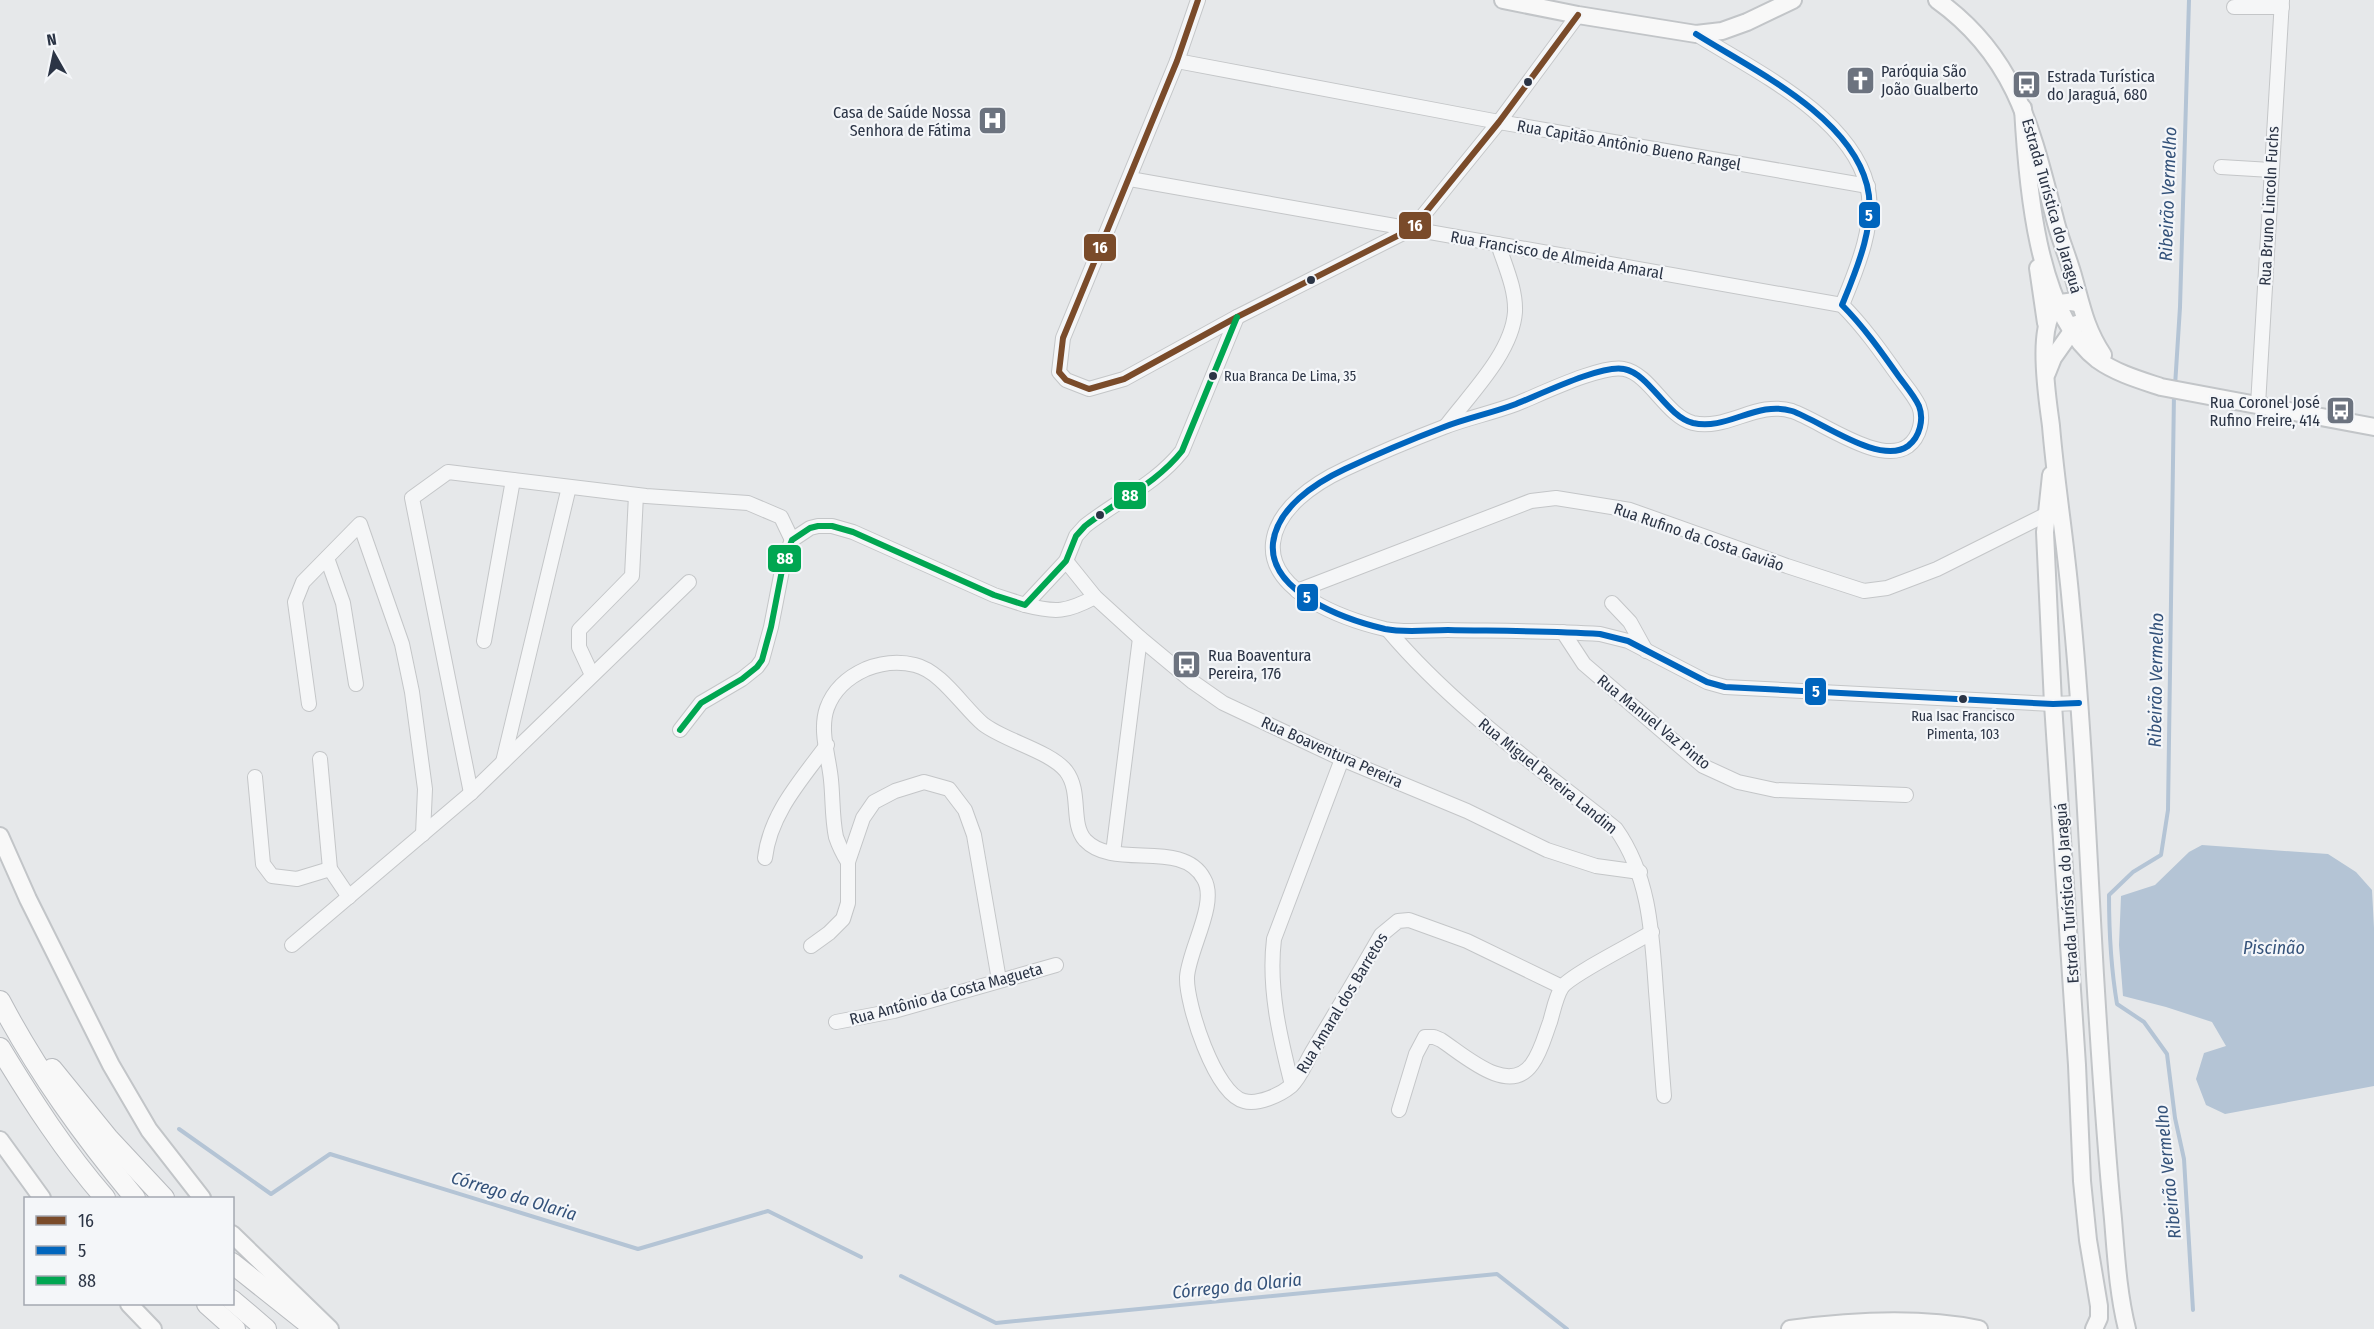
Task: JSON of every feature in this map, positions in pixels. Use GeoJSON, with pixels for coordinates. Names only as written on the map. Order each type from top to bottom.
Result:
{"type":"FeatureCollection","features":[{"type":"Feature","properties":{"kind":"highway"},"geometry":{"type":"LineString","coordinates":[[0,1001],[22,1044],[77,1127],[134,1197]]}},
{"type":"Feature","properties":{"kind":"highway"},"geometry":{"type":"LineString","coordinates":[[22,1044],[50,1067],[108,1138],[163,1197]]}},
{"type":"Feature","properties":{"kind":"highway"},"geometry":{"type":"LineString","coordinates":[[0,1048],[36,1108],[104,1197]]}},
{"type":"Feature","properties":{"kind":"highway"},"geometry":{"type":"LineString","coordinates":[[234,1265],[315,1329]]}},
{"type":"Feature","properties":{"kind":"highway"},"geometry":{"type":"LineString","coordinates":[[234,1302],[266,1329]]}},
{"type":"Feature","properties":{"kind":"highway"},"geometry":{"type":"LineString","coordinates":[[208,1305],[235,1329]]}},
{"type":"Feature","properties":{"kind":"main road"},"geometry":{"type":"LineString","coordinates":[[1503,0],[1696,34],[1722,31],[1746,22],[1778,4],[1793,0]]}},
{"type":"Feature","properties":{"kind":"main road","name":"Estrada Turística do Jaraguá"},"geometry":{"type":"LineString","coordinates":[[1937,0],[1977,33],[1996,58],[2023,108],[2040,156],[2081,310],[2072,332],[2053,358],[2046,376]]}},
{"type":"Feature","properties":{"kind":"main road","name":"Estrada Turística do Jaraguá"},"geometry":{"type":"LineString","coordinates":[[2023,108],[2027,171],[2038,246],[2059,304]]}},
{"type":"Feature","properties":{"kind":"main road"},"geometry":{"type":"LineString","coordinates":[[2038,246],[2038,269],[2046,323]]}},
{"type":"Feature","properties":{"kind":"main road","name":"Estrada Turística do Jaraguá"},"geometry":{"type":"LineString","coordinates":[[2081,310],[2069,301],[2059,304],[2046,323],[2046,376],[2054,456],[2054,511],[2079,703],[2109,1179],[2120,1296],[2127,1329]]}},
{"type":"Feature","properties":{"kind":"main road"},"geometry":{"type":"LineString","coordinates":[[2059,304],[2072,332],[2099,360],[2138,380],[2161,387],[2374,427]]}},
{"type":"Feature","properties":{"kind":"main road"},"geometry":{"type":"LineString","coordinates":[[2081,310],[2095,342],[2112,367]]}},
{"type":"Feature","properties":{"kind":"main road","name":"Estrada Turística do Jaraguá"},"geometry":{"type":"LineString","coordinates":[[2054,511],[2044,532],[2053,704],[2064,839],[2082,1181],[2088,1240],[2099,1306],[2099,1318],[2094,1329]]}},
{"type":"Feature","properties":{"kind":"main road"},"geometry":{"type":"LineString","coordinates":[[0,836],[28,899],[111,1065],[149,1130],[201,1197]]}},
{"type":"Feature","properties":{"kind":"main road"},"geometry":{"type":"LineString","coordinates":[[0,1140],[41,1197]]}},
{"type":"Feature","properties":{"kind":"main road"},"geometry":{"type":"LineString","coordinates":[[234,1235],[330,1329]]}},
{"type":"Feature","properties":{"kind":"main road"},"geometry":{"type":"LineString","coordinates":[[130,1305],[153,1329]]}},
{"type":"Feature","properties":{"kind":"main road"},"geometry":{"type":"LineString","coordinates":[[1790,1329],[1837,1323],[1921,1323],[1978,1329]]}},
{"type":"Feature","properties":{"kind":"street"},"geometry":{"type":"LineString","coordinates":[[1198,0],[1177,61],[1130,179],[1063,338],[1059,372],[1066,380],[1079,387],[1089,389],[1101,387],[1124,379],[1237,317],[1413,228],[1499,122],[1578,15]]}},
{"type":"Feature","properties":{"kind":"street"},"geometry":{"type":"LineString","coordinates":[[2234,7],[2282,3]]}},
{"type":"Feature","properties":{"kind":"street","name":"Rua Bruno Lincoln Fuchs"},"geometry":{"type":"LineString","coordinates":[[2258,405],[2282,3]]}},
{"type":"Feature","properties":{"kind":"street"},"geometry":{"type":"LineString","coordinates":[[1696,34],[1808,104],[1834,127],[1858,163],[1868,186],[1869,212],[1866,237],[1859,262],[1842,305],[1858,321],[1918,403],[1921,422],[1918,434],[1912,443],[1893,452],[1874,450],[1786,410],[1758,409],[1720,422],[1693,423],[1676,412],[1635,374],[1622,368],[1591,374],[1514,405],[1446,426],[1332,475],[1306,492],[1279,522],[1273,544],[1275,560],[1286,582],[1297,591],[1342,614],[1388,630],[1600,634],[1628,641],[1707,682],[1725,687],[2053,704],[2079,703]]}},
{"type":"Feature","properties":{"kind":"street","name":"Rua Capitão Antônio Bueno Rangel"},"geometry":{"type":"LineString","coordinates":[[1177,61],[1499,122],[1868,186]]}},
{"type":"Feature","properties":{"kind":"street"},"geometry":{"type":"LineString","coordinates":[[2221,167],[2271,170]]}},
{"type":"Feature","properties":{"kind":"street","name":"Rua Francisco de Almeida Amaral"},"geometry":{"type":"LineString","coordinates":[[1130,179],[1842,305]]}},
{"type":"Feature","properties":{"kind":"street"},"geometry":{"type":"LineString","coordinates":[[1446,426],[1503,351],[1510,332],[1515,312],[1513,292],[1498,244]]}},
{"type":"Feature","properties":{"kind":"street"},"geometry":{"type":"LineString","coordinates":[[1025,605],[1066,561],[1076,536],[1085,526],[1154,479],[1169,467],[1182,451],[1237,317]]}},
{"type":"Feature","properties":{"kind":"street"},"geometry":{"type":"LineString","coordinates":[[471,793],[412,498],[448,472],[636,495],[748,503],[781,517],[792,540]]}},
{"type":"Feature","properties":{"kind":"street"},"geometry":{"type":"LineString","coordinates":[[484,641],[513,480]]}},
{"type":"Feature","properties":{"kind":"street"},"geometry":{"type":"LineString","coordinates":[[503,762],[569,487]]}},
{"type":"Feature","properties":{"kind":"street"},"geometry":{"type":"LineString","coordinates":[[592,675],[579,647],[579,630],[632,576],[636,495]]}},
{"type":"Feature","properties":{"kind":"street","name":"Rua Rufino da Costa Gavião"},"geometry":{"type":"LineString","coordinates":[[1297,591],[1531,501],[1556,498],[1630,510],[1864,591],[1887,588],[1937,568],[2054,511]]}},
{"type":"Feature","properties":{"kind":"street"},"geometry":{"type":"LineString","coordinates":[[309,704],[295,602],[303,582],[360,524],[402,644],[412,692],[425,789],[423,834]]}},
{"type":"Feature","properties":{"kind":"street"},"geometry":{"type":"LineString","coordinates":[[680,730],[701,703],[742,679],[762,660],[784,560],[792,540],[810,528],[832,526],[842,529],[887,546],[994,595],[1025,605],[1063,611],[1095,597]]}},
{"type":"Feature","properties":{"kind":"street"},"geometry":{"type":"LineString","coordinates":[[327,558],[343,603],[356,684]]}},
{"type":"Feature","properties":{"kind":"street","name":"Rua Boaventura Pereira"},"geometry":{"type":"LineString","coordinates":[[1066,561],[1095,597],[1140,638],[1193,682],[1223,703],[1342,759],[1467,811],[1547,850],[1596,866],[1640,872]]}},
{"type":"Feature","properties":{"kind":"street"},"geometry":{"type":"LineString","coordinates":[[292,945],[471,793],[688,582]]}},
{"type":"Feature","properties":{"kind":"street"},"geometry":{"type":"LineString","coordinates":[[1612,603],[1630,622],[1646,651]]}},
{"type":"Feature","properties":{"kind":"street","name":"Rua Miguel Pereira Landim"},"geometry":{"type":"LineString","coordinates":[[1388,630],[1411,657],[1459,703],[1616,829],[1628,846],[1640,872],[1652,933],[1664,1096]]}},
{"type":"Feature","properties":{"kind":"street","name":"Rua Manuel Vaz Pinto"},"geometry":{"type":"LineString","coordinates":[[1563,632],[1584,664],[1703,766],[1738,782],[1775,790],[1906,795]]}},
{"type":"Feature","properties":{"kind":"street"},"geometry":{"type":"LineString","coordinates":[[1113,853],[1140,638]]}},
{"type":"Feature","properties":{"kind":"street","name":"Rua Amaral dos Barretos"},"geometry":{"type":"LineString","coordinates":[[848,862],[840,849],[836,835],[823,722],[832,696],[842,684],[863,670],[882,663],[916,665],[930,671],[983,724],[1059,764],[1076,790],[1079,830],[1091,846],[1113,853],[1178,859],[1199,871],[1205,880],[1209,897],[1190,962],[1188,992],[1194,1017],[1218,1077],[1236,1098],[1244,1101],[1259,1101],[1292,1085],[1381,935],[1398,921],[1409,920],[1467,941],[1562,987]]}},
{"type":"Feature","properties":{"kind":"street"},"geometry":{"type":"LineString","coordinates":[[765,858],[767,838],[782,808],[827,745]]}},
{"type":"Feature","properties":{"kind":"street"},"geometry":{"type":"LineString","coordinates":[[321,759],[330,870],[349,897]]}},
{"type":"Feature","properties":{"kind":"street"},"geometry":{"type":"LineString","coordinates":[[1292,1085],[1274,993],[1271,964],[1274,939],[1342,759]]}},
{"type":"Feature","properties":{"kind":"street"},"geometry":{"type":"LineString","coordinates":[[255,777],[263,864],[272,876],[297,879],[330,870]]}},
{"type":"Feature","properties":{"kind":"street"},"geometry":{"type":"LineString","coordinates":[[811,946],[843,919],[848,903],[848,862],[863,818],[874,802],[896,791],[924,782],[948,789],[965,810],[974,835],[999,980]]}},
{"type":"Feature","properties":{"kind":"street"},"geometry":{"type":"LineString","coordinates":[[1399,1110],[1416,1054],[1421,1042],[1429,1036],[1441,1040],[1494,1074],[1505,1077],[1524,1072],[1533,1064],[1562,987],[1580,974],[1652,933]]}},
{"type":"Feature","properties":{"kind":"street","name":"Rua Antônio da Costa Magueta"},"geometry":{"type":"LineString","coordinates":[[836,1022],[894,1011],[1056,964]]}},
{"type":"Feature","properties":{"kind":"water","name":"Piscinão"},"geometry":{"type":"Polygon","coordinates":[[[2202,845],[2328,854],[2356,872],[2372,890],[2374,1086],[2225,1114],[2206,1105],[2196,1079],[2204,1053],[2226,1046],[2212,1022],[2123,996],[2119,945],[2121,896],[2155,885],[2189,852],[2202,845]]]}},
{"type":"Feature","properties":{"kind":"waterway","name":"Ribeirão Vermelho"},"geometry":{"type":"LineString","coordinates":[[2175,386],[2180,307],[2189,0]]}},
{"type":"Feature","properties":{"kind":"waterway","name":"Ribeirão Vermelho"},"geometry":{"type":"LineString","coordinates":[[2174,393],[2168,810],[2161,855],[2133,872],[2109,895],[2109,909],[2117,1004],[2144,1022],[2167,1054],[2175,1118],[2184,1159],[2193,1310]]}},
{"type":"Feature","properties":{"kind":"waterway","name":"Córrego da Olaria"},"geometry":{"type":"LineString","coordinates":[[179,1129],[271,1194],[330,1154],[638,1249],[768,1211],[861,1257]]}},
{"type":"Feature","properties":{"kind":"waterway","name":"Córrego da Olaria"},"geometry":{"type":"LineString","coordinates":[[901,1276],[996,1323],[1497,1274],[1567,1329]]}},
{"type":"Feature","properties":{"kind":"transit line","name":"16"},"geometry":{"type":"LineString","coordinates":[[1198,0],[1177,61],[1063,338],[1059,372],[1066,380],[1089,389],[1124,379],[1237,317],[1413,228],[1499,122],[1578,15]]}},
{"type":"Feature","properties":{"kind":"transit line","name":"5"},"geometry":{"type":"LineString","coordinates":[[1696,34],[1796,97],[1841,137],[1857,160],[1867,185],[1869,215],[1864,246],[1842,305],[1871,338],[1917,402],[1921,422],[1912,442],[1896,451],[1882,450],[1850,440],[1792,411],[1779,409],[1767,409],[1718,423],[1693,423],[1674,412],[1650,386],[1633,372],[1624,369],[1601,371],[1394,447],[1357,463],[1310,489],[1290,508],[1276,530],[1273,543],[1275,561],[1283,576],[1296,590],[1313,601],[1369,625],[1408,631],[1600,634],[1628,641],[1707,682],[1725,687],[2053,704],[2079,703]]}},
{"type":"Feature","properties":{"kind":"transit line","name":"88"},"geometry":{"type":"LineString","coordinates":[[680,730],[701,703],[742,679],[762,660],[784,560],[792,540],[810,528],[832,526],[853,532],[994,595],[1025,605],[1066,561],[1076,536],[1085,526],[1161,473],[1182,451],[1237,317]]}},
{"type":"Feature","properties":{"kind":"place","name":"Paróquia São João Gualberto"},"geometry":{"type":"Point","coordinates":[1860,80]}},
{"type":"Feature","properties":{"kind":"place","name":"Estrada Turística do Jaraguá, 680"},"geometry":{"type":"Point","coordinates":[2026,85]}},
{"type":"Feature","properties":{"kind":"place","name":"Casa de Saúde Nossa Senhora de Fátima"},"geometry":{"type":"Point","coordinates":[992,121]}},
{"type":"Feature","properties":{"kind":"place","name":"Rua Branca De Lima, 35"},"geometry":{"type":"Point","coordinates":[1213,376]}},
{"type":"Feature","properties":{"kind":"place","name":"Rua Coronel José Rufino Freire, 414"},"geometry":{"type":"Point","coordinates":[2341,411]}},
{"type":"Feature","properties":{"kind":"place","name":"Rua Boaventura Pereira, 176"},"geometry":{"type":"Point","coordinates":[1187,664]}},
{"type":"Feature","properties":{"kind":"place","name":"Rua Isac Francisco Pimenta, 103"},"geometry":{"type":"Point","coordinates":[1963,699]}}]}
